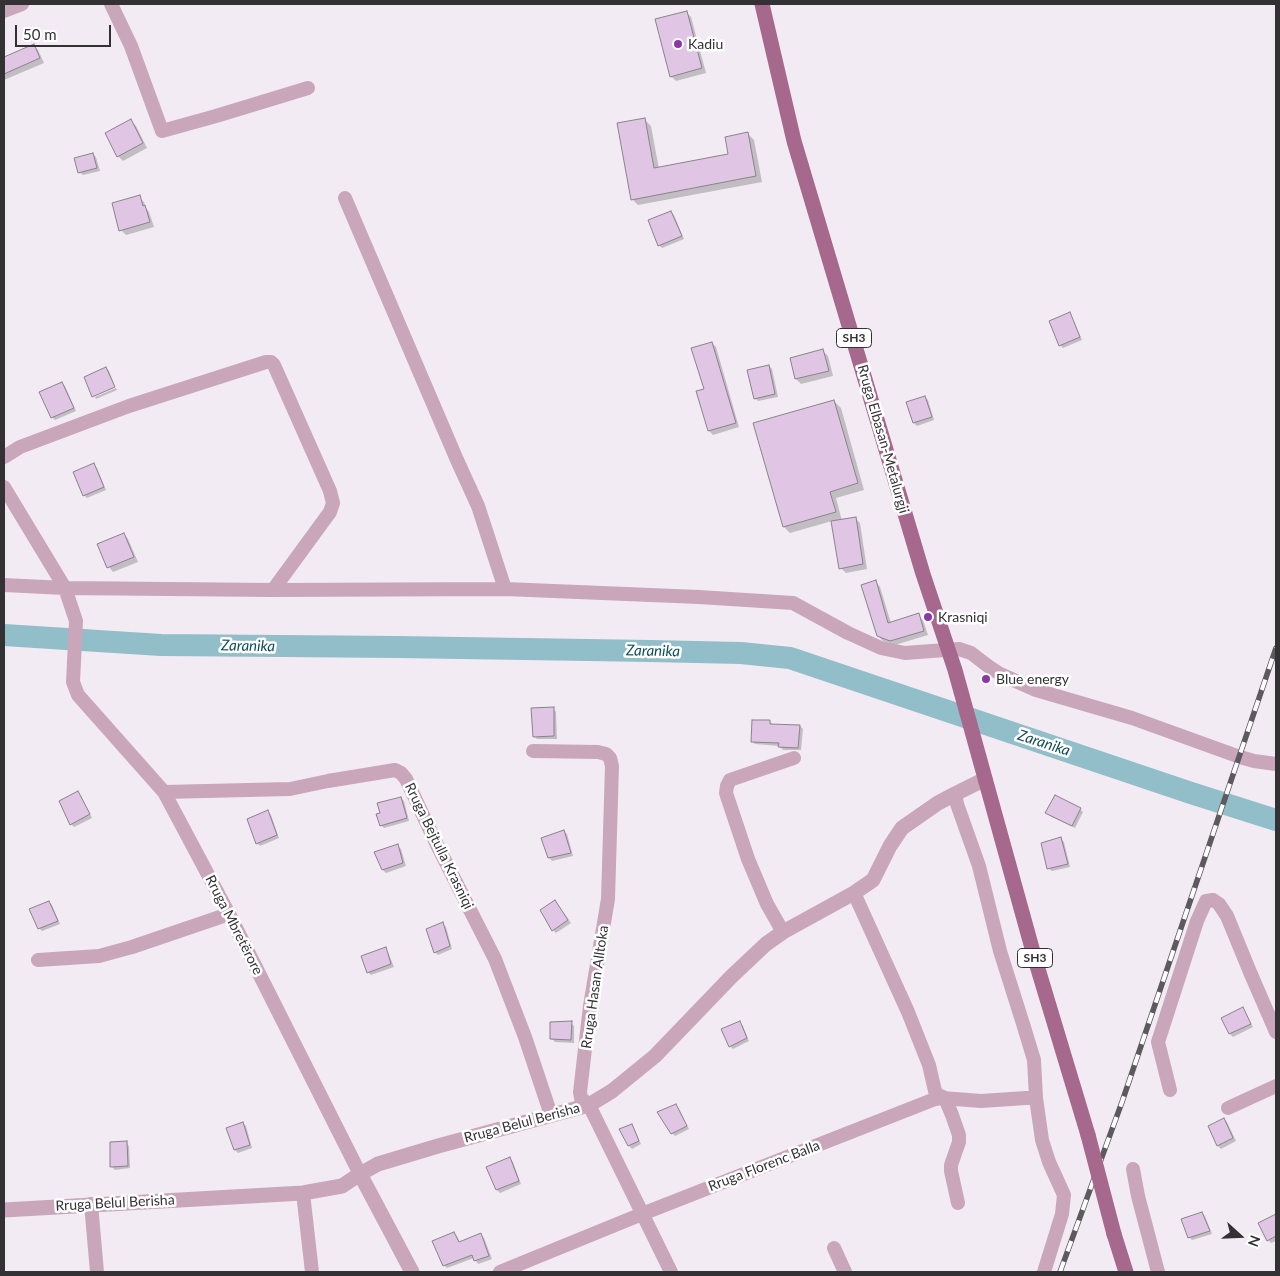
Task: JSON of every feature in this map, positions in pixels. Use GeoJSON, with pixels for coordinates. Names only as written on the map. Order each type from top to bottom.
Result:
{"type":"FeatureCollection","features":[{"type":"Feature","properties":{"kind":"main road","name":"Rruga Elbasan-Metalurgji"},"geometry":{"type":"LineString","coordinates":[[762,4],[794,141],[921,565],[949,650],[986,779]]}},
{"type":"Feature","properties":{"kind":"main road","name":"SH3"},"geometry":{"type":"LineString","coordinates":[[986,779],[1035,960],[1088,1135],[1126,1272]]}},
{"type":"Feature","properties":{"kind":"street"},"geometry":{"type":"LineString","coordinates":[[4,11],[22,4]]}},
{"type":"Feature","properties":{"kind":"street"},"geometry":{"type":"LineString","coordinates":[[111,4],[131,46],[162,131],[308,88]]}},
{"type":"Feature","properties":{"kind":"street"},"geometry":{"type":"LineString","coordinates":[[345,198],[478,506],[505,589]]}},
{"type":"Feature","properties":{"kind":"street"},"geometry":{"type":"LineString","coordinates":[[4,457],[20,447],[129,406],[266,362],[272,362],[330,491],[333,503],[330,512],[273,590]]}},
{"type":"Feature","properties":{"kind":"street","name":"Rruga Mbretërore"},"geometry":{"type":"LineString","coordinates":[[4,487],[65,588],[76,621],[73,682],[78,695],[164,792],[412,1272]]}},
{"type":"Feature","properties":{"kind":"street"},"geometry":{"type":"LineString","coordinates":[[4,585],[65,588],[273,590],[505,589],[793,603],[848,633],[881,648],[905,653],[959,649],[971,653],[1000,674],[1036,690],[1132,718],[1240,757],[1276,764]]}},
{"type":"Feature","properties":{"kind":"street","name":"Rruga Hasan Alltoka"},"geometry":{"type":"LineString","coordinates":[[533,751],[598,752],[606,754],[610,758],[612,766],[608,899],[590,1006],[580,1092],[581,1098],[589,1105],[671,1272]]}},
{"type":"Feature","properties":{"kind":"street"},"geometry":{"type":"LineString","coordinates":[[783,932],[767,904],[748,859],[726,794],[730,780],[794,758]]}},
{"type":"Feature","properties":{"kind":"street","name":"Rruga Bejtulla Krasniqi"},"geometry":{"type":"LineString","coordinates":[[164,792],[290,789],[395,770],[401,773],[406,779],[495,959],[526,1037],[551,1115]]}},
{"type":"Feature","properties":{"kind":"street","name":"Rruga Belul Berisha"},"geometry":{"type":"LineString","coordinates":[[4,1210],[303,1193],[342,1186],[378,1164],[589,1105],[612,1091],[655,1056],[732,976],[766,944],[783,932],[873,880],[890,846],[902,828],[938,803],[986,779]]}},
{"type":"Feature","properties":{"kind":"street"},"geometry":{"type":"LineString","coordinates":[[955,794],[979,866],[1000,951],[1034,1060],[1036,1098],[1042,1140],[1049,1162],[1064,1195],[1062,1214],[1044,1272]]}},
{"type":"Feature","properties":{"kind":"street"},"geometry":{"type":"LineString","coordinates":[[854,892],[915,1029],[929,1065],[938,1096],[945,1098],[952,1114],[959,1142],[951,1165],[958,1203]]}},
{"type":"Feature","properties":{"kind":"street"},"geometry":{"type":"LineString","coordinates":[[1170,1090],[1158,1042],[1197,920],[1206,902],[1213,900],[1219,904],[1227,916],[1276,1032]]}},
{"type":"Feature","properties":{"kind":"street"},"geometry":{"type":"LineString","coordinates":[[38,960],[99,956],[132,947],[228,914]]}},
{"type":"Feature","properties":{"kind":"street"},"geometry":{"type":"LineString","coordinates":[[1228,1108],[1276,1086]]}},
{"type":"Feature","properties":{"kind":"street","name":"Rruga Florenc Balla"},"geometry":{"type":"LineString","coordinates":[[500,1272],[935,1099],[980,1101],[1036,1098]]}},
{"type":"Feature","properties":{"kind":"street"},"geometry":{"type":"LineString","coordinates":[[1133,1169],[1138,1196],[1158,1272]]}},
{"type":"Feature","properties":{"kind":"street"},"geometry":{"type":"LineString","coordinates":[[303,1193],[312,1272]]}},
{"type":"Feature","properties":{"kind":"street"},"geometry":{"type":"LineString","coordinates":[[91,1204],[97,1272]]}},
{"type":"Feature","properties":{"kind":"street"},"geometry":{"type":"LineString","coordinates":[[834,1248],[845,1272]]}},
{"type":"Feature","properties":{"kind":"building","name":"Kadiu"},"geometry":{"type":"Polygon","coordinates":[[[687,11],[702,68],[670,77],[655,19],[687,11]]]}},
{"type":"Feature","properties":{"kind":"building"},"geometry":{"type":"Polygon","coordinates":[[[34,44],[40,58],[4,74],[4,57],[34,44]]]}},
{"type":"Feature","properties":{"kind":"building"},"geometry":{"type":"Polygon","coordinates":[[[645,118],[654,168],[728,154],[725,137],[748,132],[756,176],[631,200],[617,123],[645,118]]]}},
{"type":"Feature","properties":{"kind":"building"},"geometry":{"type":"Polygon","coordinates":[[[131,119],[143,143],[117,157],[105,133],[131,119]]]}},
{"type":"Feature","properties":{"kind":"building"},"geometry":{"type":"Polygon","coordinates":[[[93,153],[97,168],[78,173],[74,158],[93,153]]]}},
{"type":"Feature","properties":{"kind":"building"},"geometry":{"type":"Polygon","coordinates":[[[140,195],[150,222],[119,231],[112,203],[140,195]]]}},
{"type":"Feature","properties":{"kind":"building"},"geometry":{"type":"Polygon","coordinates":[[[671,211],[682,236],[658,246],[648,220],[671,211]]]}},
{"type":"Feature","properties":{"kind":"building"},"geometry":{"type":"Polygon","coordinates":[[[1070,312],[1080,337],[1059,346],[1049,321],[1070,312]]]}},
{"type":"Feature","properties":{"kind":"building"},"geometry":{"type":"Polygon","coordinates":[[[712,342],[736,423],[708,431],[696,391],[704,389],[691,348],[712,342]]]}},
{"type":"Feature","properties":{"kind":"building"},"geometry":{"type":"Polygon","coordinates":[[[823,349],[829,371],[795,379],[790,358],[823,349]]]}},
{"type":"Feature","properties":{"kind":"building"},"geometry":{"type":"Polygon","coordinates":[[[769,365],[775,394],[754,399],[747,370],[769,365]]]}},
{"type":"Feature","properties":{"kind":"building"},"geometry":{"type":"Polygon","coordinates":[[[106,367],[115,387],[92,397],[84,377],[106,367]]]}},
{"type":"Feature","properties":{"kind":"building"},"geometry":{"type":"Polygon","coordinates":[[[62,382],[74,408],[51,418],[39,392],[62,382]]]}},
{"type":"Feature","properties":{"kind":"building"},"geometry":{"type":"Polygon","coordinates":[[[925,396],[932,417],[913,423],[906,402],[925,396]]]}},
{"type":"Feature","properties":{"kind":"building"},"geometry":{"type":"Polygon","coordinates":[[[834,400],[858,483],[830,492],[836,512],[783,527],[753,423],[834,400]]]}},
{"type":"Feature","properties":{"kind":"building"},"geometry":{"type":"Polygon","coordinates":[[[94,463],[104,487],[83,496],[73,472],[94,463]]]}},
{"type":"Feature","properties":{"kind":"building"},"geometry":{"type":"Polygon","coordinates":[[[856,517],[863,564],[839,569],[831,521],[856,517]]]}},
{"type":"Feature","properties":{"kind":"building"},"geometry":{"type":"Polygon","coordinates":[[[124,533],[134,557],[107,568],[97,544],[124,533]]]}},
{"type":"Feature","properties":{"kind":"building"},"geometry":{"type":"Polygon","coordinates":[[[876,580],[888,623],[919,613],[924,631],[890,641],[877,636],[861,585],[876,580]]]}},
{"type":"Feature","properties":{"kind":"building"},"geometry":{"type":"Polygon","coordinates":[[[554,707],[554,736],[533,737],[531,708],[554,707]]]}},
{"type":"Feature","properties":{"kind":"building"},"geometry":{"type":"Polygon","coordinates":[[[752,720],[770,720],[770,724],[800,725],[798,748],[778,747],[779,743],[751,742],[752,720]]]}},
{"type":"Feature","properties":{"kind":"building"},"geometry":{"type":"Polygon","coordinates":[[[78,791],[90,814],[70,825],[59,801],[78,791]]]}},
{"type":"Feature","properties":{"kind":"building"},"geometry":{"type":"Polygon","coordinates":[[[1055,795],[1081,808],[1072,826],[1045,813],[1055,795]]]}},
{"type":"Feature","properties":{"kind":"building"},"geometry":{"type":"Polygon","coordinates":[[[401,797],[407,818],[380,826],[376,814],[380,813],[377,803],[401,797]]]}},
{"type":"Feature","properties":{"kind":"building"},"geometry":{"type":"Polygon","coordinates":[[[268,810],[277,835],[256,844],[247,819],[268,810]]]}},
{"type":"Feature","properties":{"kind":"building"},"geometry":{"type":"Polygon","coordinates":[[[564,830],[571,853],[548,858],[541,838],[564,830]]]}},
{"type":"Feature","properties":{"kind":"building"},"geometry":{"type":"Polygon","coordinates":[[[1061,837],[1068,864],[1047,869],[1041,843],[1061,837]]]}},
{"type":"Feature","properties":{"kind":"building"},"geometry":{"type":"Polygon","coordinates":[[[398,844],[403,863],[382,870],[374,852],[398,844]]]}},
{"type":"Feature","properties":{"kind":"building"},"geometry":{"type":"Polygon","coordinates":[[[555,900],[568,920],[552,931],[540,910],[555,900]]]}},
{"type":"Feature","properties":{"kind":"building"},"geometry":{"type":"Polygon","coordinates":[[[49,901],[58,921],[38,929],[29,909],[49,901]]]}},
{"type":"Feature","properties":{"kind":"building"},"geometry":{"type":"Polygon","coordinates":[[[443,922],[450,946],[434,953],[426,929],[443,922]]]}},
{"type":"Feature","properties":{"kind":"building"},"geometry":{"type":"Polygon","coordinates":[[[386,947],[391,964],[367,973],[361,956],[386,947]]]}},
{"type":"Feature","properties":{"kind":"building"},"geometry":{"type":"Polygon","coordinates":[[[1243,1007],[1251,1024],[1229,1034],[1221,1018],[1243,1007]]]}},
{"type":"Feature","properties":{"kind":"building"},"geometry":{"type":"Polygon","coordinates":[[[572,1021],[571,1040],[550,1039],[550,1022],[572,1021]]]}},
{"type":"Feature","properties":{"kind":"building"},"geometry":{"type":"Polygon","coordinates":[[[740,1021],[747,1038],[729,1047],[721,1029],[740,1021]]]}},
{"type":"Feature","properties":{"kind":"building"},"geometry":{"type":"Polygon","coordinates":[[[676,1104],[687,1126],[671,1134],[657,1112],[676,1104]]]}},
{"type":"Feature","properties":{"kind":"building"},"geometry":{"type":"Polygon","coordinates":[[[1224,1118],[1233,1138],[1217,1146],[1208,1126],[1224,1118]]]}},
{"type":"Feature","properties":{"kind":"building"},"geometry":{"type":"Polygon","coordinates":[[[243,1122],[250,1145],[234,1150],[226,1128],[243,1122]]]}},
{"type":"Feature","properties":{"kind":"building"},"geometry":{"type":"Polygon","coordinates":[[[632,1124],[639,1141],[628,1146],[619,1129],[632,1124]]]}},
{"type":"Feature","properties":{"kind":"building"},"geometry":{"type":"Polygon","coordinates":[[[127,1141],[128,1166],[110,1167],[110,1142],[127,1141]]]}},
{"type":"Feature","properties":{"kind":"building"},"geometry":{"type":"Polygon","coordinates":[[[510,1157],[519,1181],[496,1190],[486,1167],[510,1157]]]}},
{"type":"Feature","properties":{"kind":"building"},"geometry":{"type":"Polygon","coordinates":[[[1202,1212],[1210,1231],[1188,1238],[1181,1219],[1202,1212]]]}},
{"type":"Feature","properties":{"kind":"building"},"geometry":{"type":"Polygon","coordinates":[[[1276,1214],[1276,1236],[1267,1241],[1258,1223],[1276,1214]]]}},
{"type":"Feature","properties":{"kind":"building"},"geometry":{"type":"Polygon","coordinates":[[[454,1232],[459,1242],[481,1233],[489,1256],[474,1261],[472,1255],[443,1266],[432,1241],[454,1232]]]}},
{"type":"Feature","properties":{"kind":"waterway","name":"Zaranika"},"geometry":{"type":"LineString","coordinates":[[4,635],[161,645],[650,651],[741,653],[790,658],[1276,820]]}},
{"type":"Feature","properties":{"kind":"railway"},"geometry":{"type":"LineString","coordinates":[[1060,1272],[1122,1102],[1276,648]]}},
{"type":"Feature","properties":{"kind":"place","name":"Kadiu"},"geometry":{"type":"Point","coordinates":[678,44]}},
{"type":"Feature","properties":{"kind":"place","name":"Krasniqi"},"geometry":{"type":"Point","coordinates":[928,617]}},
{"type":"Feature","properties":{"kind":"place","name":"Blue energy"},"geometry":{"type":"Point","coordinates":[986,679]}}]}
